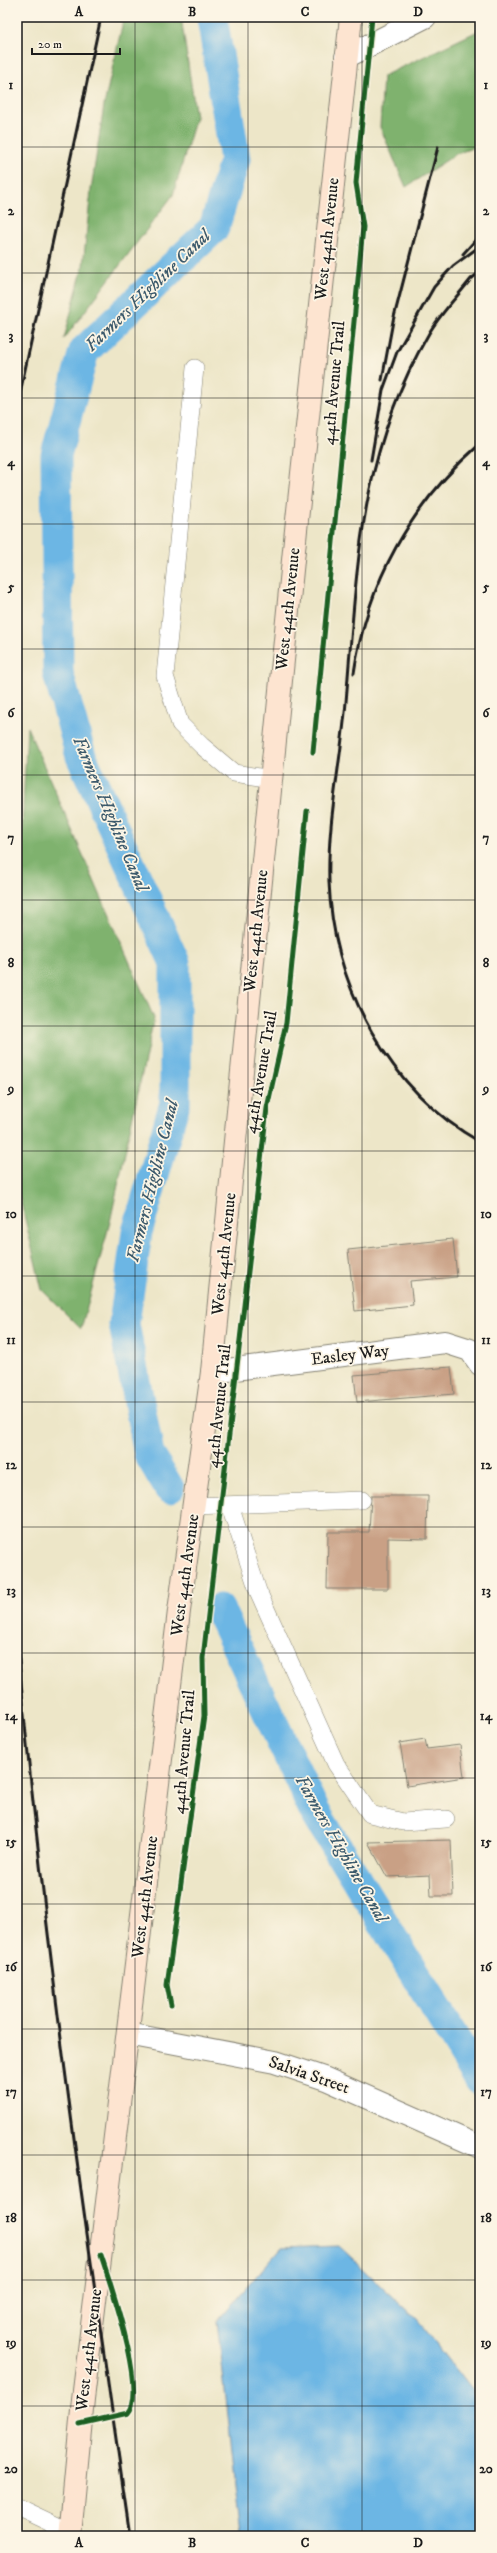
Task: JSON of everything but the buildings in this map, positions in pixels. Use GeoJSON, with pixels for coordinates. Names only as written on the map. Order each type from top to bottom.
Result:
{"type":"FeatureCollection","features":[{"type":"Feature","properties":{"kind":"street","name":"West 44th Avenue"},"geometry":{"type":"LineString","coordinates":[[70,2534],[83,2399],[180,1611],[212,1372],[351,17]]}},
{"type":"Feature","properties":{"kind":"street"},"geometry":{"type":"LineString","coordinates":[[346,57],[425,17]]}},
{"type":"Feature","properties":{"kind":"street","name":"Easley Way"},"geometry":{"type":"LineString","coordinates":[[212,1372],[445,1342],[470,1350],[480,1364]]}},
{"type":"Feature","properties":{"kind":"street","name":"Salvia Street"},"geometry":{"type":"LineString","coordinates":[[128,2034],[275,2062],[352,2090],[480,2147]]}},
{"type":"Feature","properties":{"kind":"lane"},"geometry":{"type":"LineString","coordinates":[[195,368],[165,676],[180,724],[202,746],[234,773],[272,779]]}},
{"type":"Feature","properties":{"kind":"lane"},"geometry":{"type":"LineString","coordinates":[[193,1509],[362,1500]]}},
{"type":"Feature","properties":{"kind":"lane"},"geometry":{"type":"LineString","coordinates":[[230,1506],[261,1599],[336,1764],[370,1814],[403,1822],[446,1819]]}},
{"type":"Feature","properties":{"kind":"lane"},"geometry":{"type":"LineString","coordinates":[[17,2507],[70,2534]]}},
{"type":"Feature","properties":{"kind":"green space"},"geometry":{"type":"Polygon","coordinates":[[[124,17],[181,17],[196,117],[173,195],[64,339],[83,266],[91,190],[104,105],[124,17]]]}},
{"type":"Feature","properties":{"kind":"green space"},"geometry":{"type":"Polygon","coordinates":[[[480,30],[480,145],[456,154],[406,187],[380,127],[383,76],[480,30]]]}},
{"type":"Feature","properties":{"kind":"green space"},"geometry":{"type":"Polygon","coordinates":[[[27,727],[154,1018],[110,1222],[81,1329],[42,1290],[17,1186],[17,932],[27,727]]]}},
{"type":"Feature","properties":{"kind":"water"},"geometry":{"type":"Polygon","coordinates":[[[339,2246],[417,2319],[480,2400],[480,2536],[242,2536],[217,2321],[281,2248],[339,2246]]]}},
{"type":"Feature","properties":{"kind":"waterway","name":"Farmers Highline Canal"},"geometry":{"type":"LineString","coordinates":[[169,1488],[149,1454],[124,1324],[137,1232],[175,1103],[175,963],[81,756],[58,673],[56,455],[84,351],[214,228],[235,159],[212,17]]}},
{"type":"Feature","properties":{"kind":"waterway","name":"Farmers Highline Canal"},"geometry":{"type":"LineString","coordinates":[[219,1609],[315,1812],[480,2080]]}},
{"type":"Feature","properties":{"kind":"railway"},"geometry":{"type":"LineString","coordinates":[[17,407],[101,17]]}},
{"type":"Feature","properties":{"kind":"railway"},"geometry":{"type":"LineString","coordinates":[[382,380],[393,321],[438,147]]}},
{"type":"Feature","properties":{"kind":"railway"},"geometry":{"type":"LineString","coordinates":[[463,254],[480,235]]}},
{"type":"Feature","properties":{"kind":"railway"},"geometry":{"type":"LineString","coordinates":[[371,460],[383,390],[397,352],[434,287],[453,266],[480,246]]}},
{"type":"Feature","properties":{"kind":"railway"},"geometry":{"type":"LineString","coordinates":[[480,272],[471,279],[448,306],[428,335],[405,379],[388,424],[375,468],[365,513],[359,559],[344,724],[332,814],[329,860],[329,882],[333,921],[341,959],[354,996],[372,1032],[393,1064],[418,1094],[447,1120],[480,1142]]}},
{"type":"Feature","properties":{"kind":"railway"},"geometry":{"type":"LineString","coordinates":[[354,673],[360,640],[369,608],[381,577],[396,547],[413,519],[433,492],[455,467],[480,444]]}},
{"type":"Feature","properties":{"kind":"railway"},"geometry":{"type":"LineString","coordinates":[[17,1641],[53,1977],[82,2201],[130,2536]]}},
{"type":"Feature","properties":{"kind":"cycle path","name":"44th Avenue Trail"},"geometry":{"type":"LineString","coordinates":[[313,752],[363,227],[356,183],[372,17]]}},
{"type":"Feature","properties":{"kind":"cycle path","name":"44th Avenue Trail"},"geometry":{"type":"LineString","coordinates":[[171,2005],[167,1985],[204,1716],[203,1658],[267,1108],[286,1023],[307,811]]}},
{"type":"Feature","properties":{"kind":"cycle path"},"geometry":{"type":"LineString","coordinates":[[80,2424],[128,2413],[133,2402],[131,2361],[119,2312],[101,2255]]}}]}
